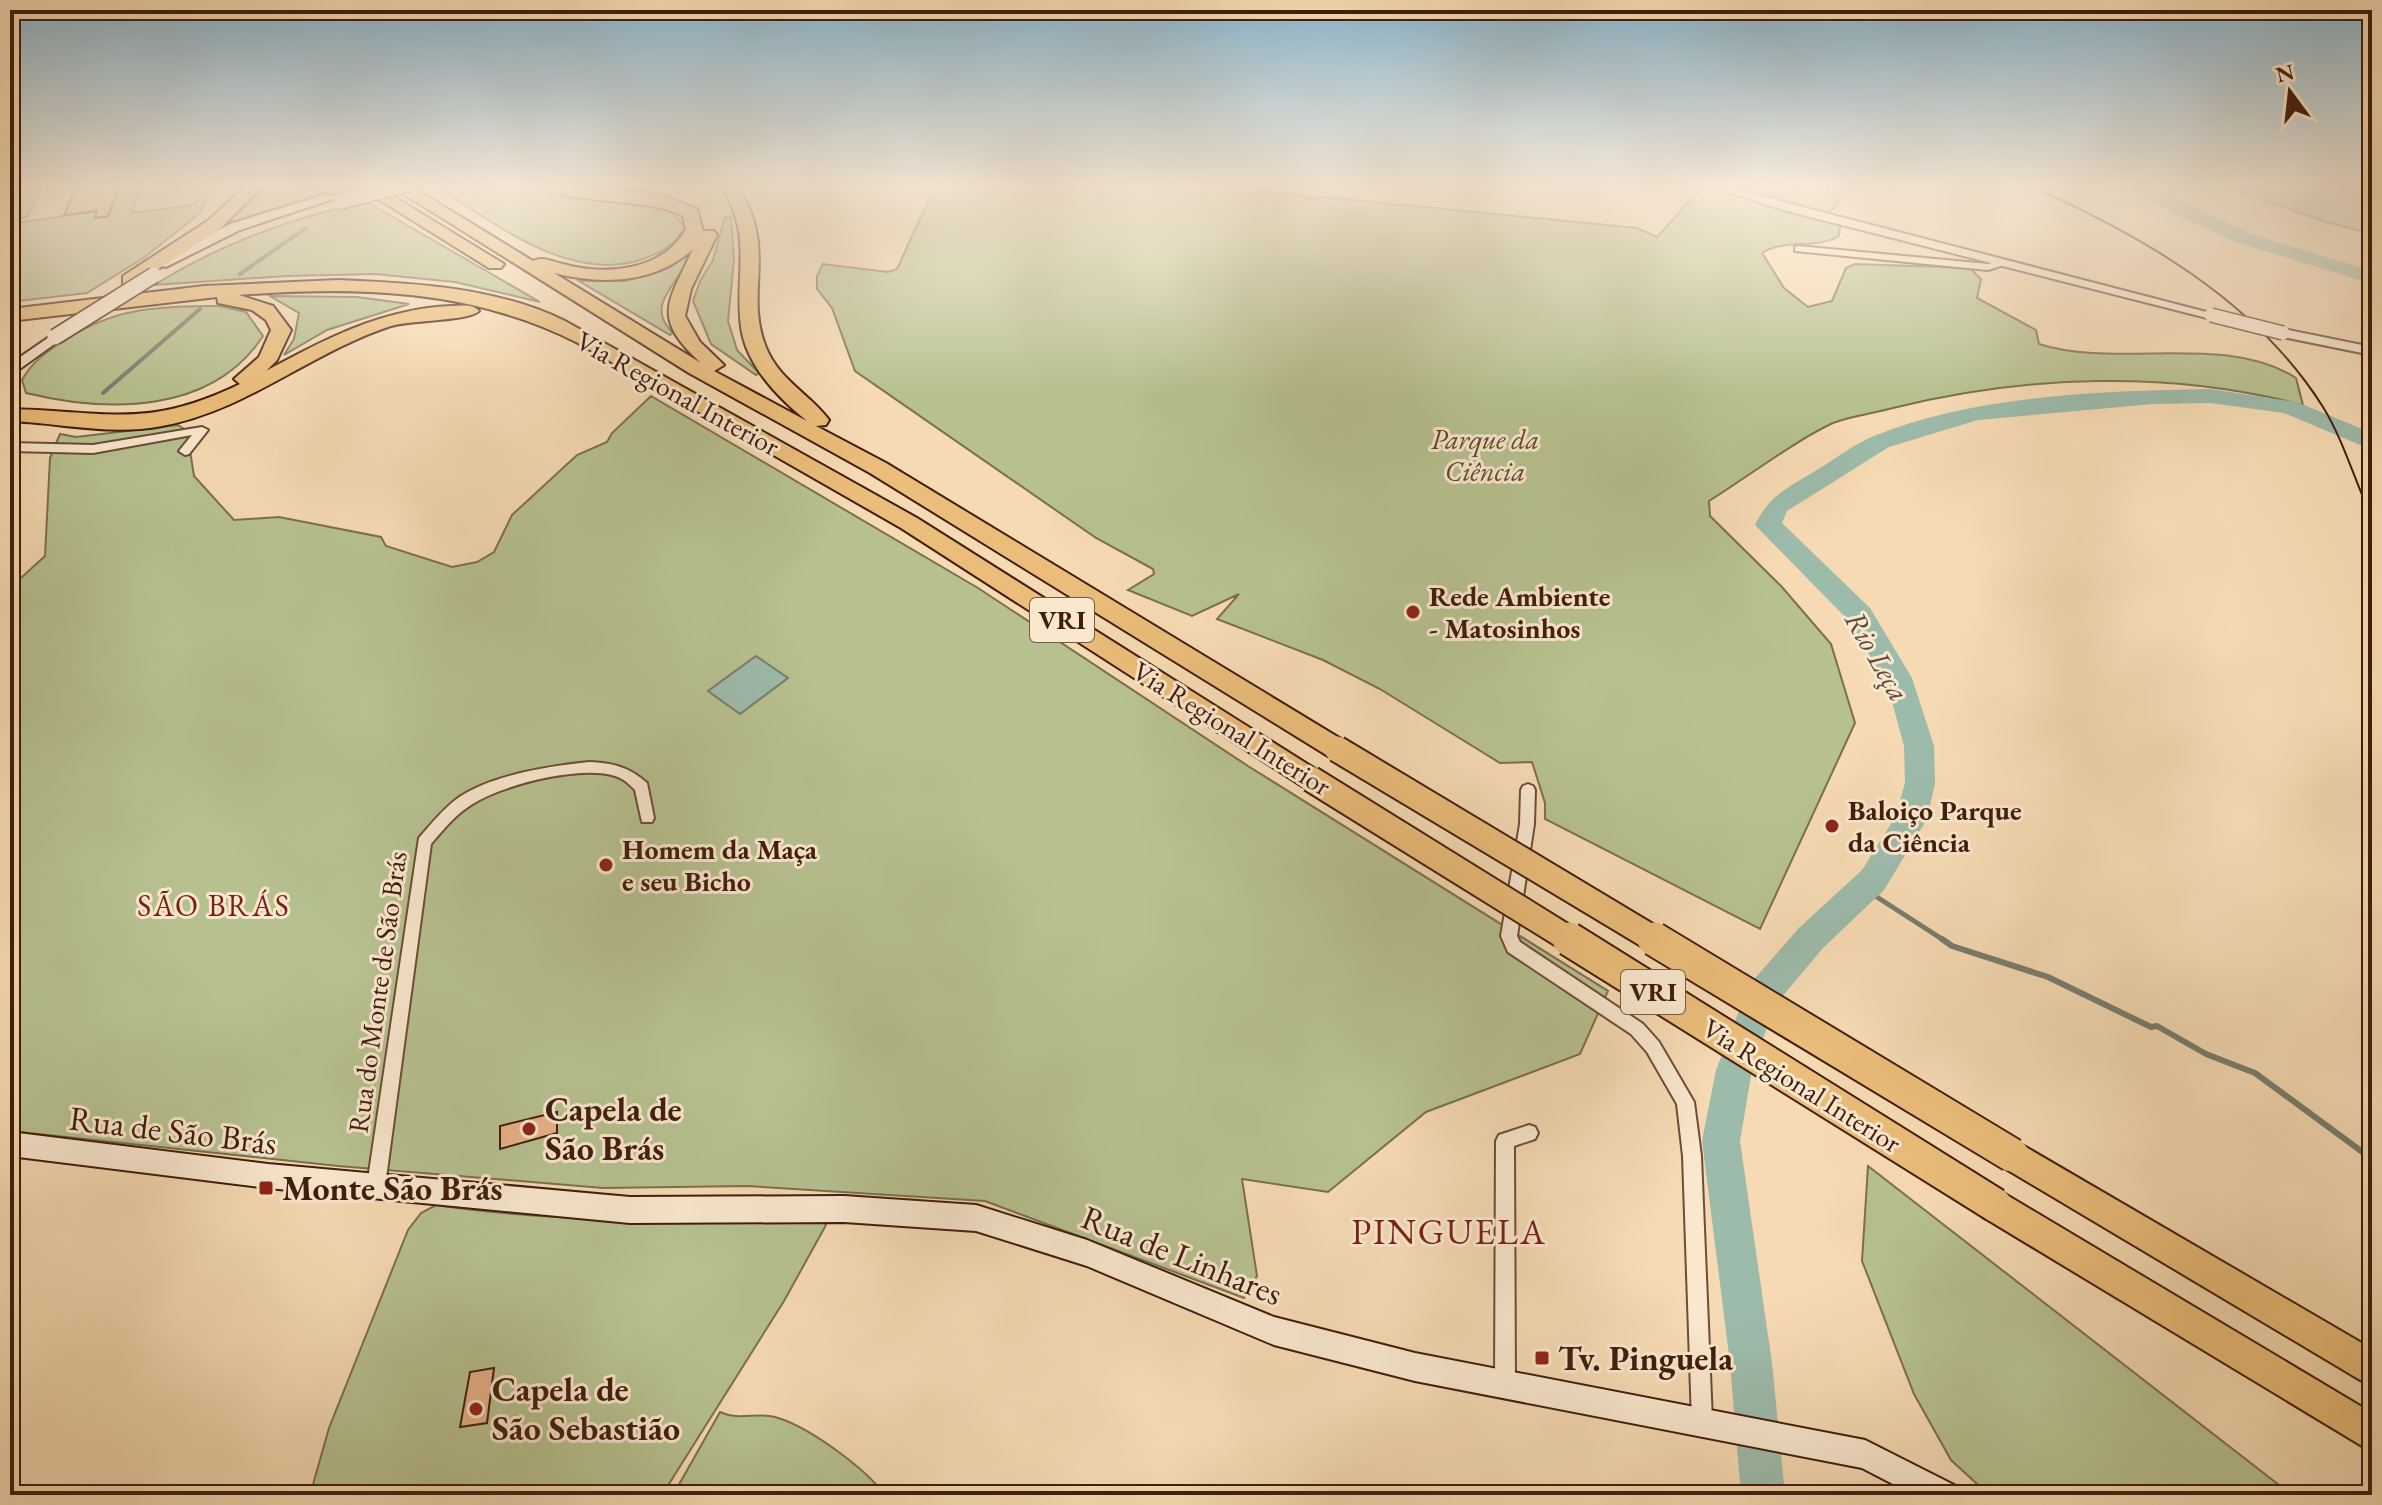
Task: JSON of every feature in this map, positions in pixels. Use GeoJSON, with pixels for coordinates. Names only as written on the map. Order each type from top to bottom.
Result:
{"type":"FeatureCollection","features":[{"type":"Feature","properties":{"kind":"highway"},"geometry":{"type":"LineString","coordinates":[[129,280],[169,254]]}},
{"type":"Feature","properties":{"kind":"highway"},"geometry":{"type":"LineString","coordinates":[[478,254],[695,385],[730,421]]}},
{"type":"Feature","properties":{"kind":"highway","name":"Via Regional Interior"},"geometry":{"type":"LineString","coordinates":[[512,254],[696,369],[878,468],[1337,749],[2372,1369]]}},
{"type":"Feature","properties":{"kind":"highway"},"geometry":{"type":"LineString","coordinates":[[523,254],[548,266],[601,275],[660,264],[677,254]]}},
{"type":"Feature","properties":{"kind":"highway"},"geometry":{"type":"LineString","coordinates":[[696,254],[680,287],[676,320],[683,337],[760,402]]}},
{"type":"Feature","properties":{"kind":"highway"},"geometry":{"type":"LineString","coordinates":[[753,254],[751,333],[763,358],[797,403],[857,444],[878,468]]}},
{"type":"Feature","properties":{"kind":"highway","name":"Via Regional Interior"},"geometry":{"type":"LineString","coordinates":[[10,315],[165,297],[292,287],[414,291],[476,299],[532,314],[585,339],[909,523],[1311,779],[1995,1205],[2372,1434]]}},
{"type":"Feature","properties":{"kind":"highway"},"geometry":{"type":"LineString","coordinates":[[10,398],[18,404],[103,416],[167,411],[226,390],[267,360],[278,344],[281,330],[278,321],[254,304],[235,300],[165,297]]}},
{"type":"Feature","properties":{"kind":"highway"},"geometry":{"type":"LineString","coordinates":[[10,415],[98,425],[184,415],[245,390],[346,334],[403,317],[450,310],[494,314],[585,339]]}},
{"type":"Feature","properties":{"kind":"main road"},"geometry":{"type":"LineString","coordinates":[[10,349],[129,280],[181,254]]}},
{"type":"Feature","properties":{"kind":"main road"},"geometry":{"type":"LineString","coordinates":[[10,371],[55,337],[154,275],[198,254]]}},
{"type":"Feature","properties":{"kind":"main road","name":"Rua de São Brás"},"geometry":{"type":"LineString","coordinates":[[10,1144],[376,1186]]}},
{"type":"Feature","properties":{"kind":"main road","name":"Rua de Linhares"},"geometry":{"type":"LineString","coordinates":[[376,1186],[630,1210],[844,1209],[976,1218],[1087,1253],[1274,1331],[1415,1367],[1790,1437],[1865,1454],[1944,1495]]}},
{"type":"Feature","properties":{"kind":"street"},"geometry":{"type":"LineString","coordinates":[[1853,254],[1988,267],[2005,263]]}},
{"type":"Feature","properties":{"kind":"street"},"geometry":{"type":"LineString","coordinates":[[1972,254],[2283,333],[2372,351]]}},
{"type":"Feature","properties":{"kind":"street"},"geometry":{"type":"LineString","coordinates":[[10,447],[93,449],[202,430],[185,451]]}},
{"type":"Feature","properties":{"kind":"street","name":"Rua do Monte de São Brás"},"geometry":{"type":"LineString","coordinates":[[376,1186],[424,842],[446,817],[473,796],[551,773],[594,768],[621,772],[642,787],[647,818]]}},
{"type":"Feature","properties":{"kind":"street"},"geometry":{"type":"LineString","coordinates":[[1528,790],[1527,824],[1509,936],[1514,947],[1637,1029],[1653,1047],[1685,1102],[1692,1156],[1708,1422]]}},
{"type":"Feature","properties":{"kind":"street"},"geometry":{"type":"LineString","coordinates":[[1505,1384],[1505,1141],[1529,1133]]}},
{"type":"Feature","properties":{"kind":"green space"},"geometry":{"type":"Polygon","coordinates":[[[10,254],[148,254],[87,293],[10,302],[10,254]]]}},
{"type":"Feature","properties":{"kind":"green space"},"geometry":{"type":"Polygon","coordinates":[[[210,254],[457,254],[540,302],[455,282],[375,274],[154,285],[210,254]]]}},
{"type":"Feature","properties":{"kind":"green space"},"geometry":{"type":"Polygon","coordinates":[[[555,254],[656,254],[615,265],[587,263],[555,254]]]}},
{"type":"Feature","properties":{"kind":"green space"},"geometry":{"type":"Polygon","coordinates":[[[715,254],[734,254],[728,321],[737,350],[759,373],[756,375],[711,344],[693,301],[700,281],[715,254]]]}},
{"type":"Feature","properties":{"kind":"green space","name":"Parque da Ciência"},"geometry":{"type":"Polygon","coordinates":[[[904,254],[1763,254],[1784,288],[1808,307],[1832,301],[1846,268],[1855,264],[1970,268],[1981,279],[1977,298],[2036,330],[2039,344],[2069,351],[2102,353],[2204,354],[2268,364],[2296,378],[2303,405],[2202,386],[2150,382],[2046,383],[1943,397],[1833,423],[1787,449],[1709,501],[1710,516],[1782,587],[1831,644],[1855,723],[1760,929],[1545,819],[1545,803],[1532,762],[1500,763],[1380,689],[1323,660],[1217,619],[1239,594],[1192,616],[1128,590],[1154,574],[1153,569],[1096,538],[855,371],[832,308],[817,289],[817,276],[823,264],[888,272],[897,269],[904,254]]]}},
{"type":"Feature","properties":{"kind":"green space"},"geometry":{"type":"Polygon","coordinates":[[[687,255],[685,265],[663,302],[664,322],[673,333],[670,335],[579,281],[626,281],[670,267],[687,255]]]}},
{"type":"Feature","properties":{"kind":"green space"},"geometry":{"type":"Polygon","coordinates":[[[270,296],[357,297],[409,304],[327,330],[284,355],[294,339],[299,313],[270,296]]]}},
{"type":"Feature","properties":{"kind":"green space"},"geometry":{"type":"Polygon","coordinates":[[[219,306],[246,312],[263,336],[242,362],[216,381],[187,394],[124,404],[90,404],[26,393],[22,380],[35,363],[62,342],[101,321],[156,308],[219,306]]]}},
{"type":"Feature","properties":{"kind":"green space"},"geometry":{"type":"Polygon","coordinates":[[[651,396],[978,588],[1248,766],[1608,991],[1580,1054],[1426,1112],[1328,1192],[1242,1179],[1257,1276],[1244,1298],[985,1201],[747,1186],[603,1188],[338,1166],[10,1131],[10,588],[45,556],[50,458],[60,434],[76,437],[178,425],[187,431],[194,476],[234,520],[279,517],[381,537],[386,546],[452,567],[477,562],[494,552],[512,515],[577,455],[607,442],[612,433],[651,396]]]}},
{"type":"Feature","properties":{"kind":"green space"},"geometry":{"type":"Polygon","coordinates":[[[1868,1166],[2292,1495],[1989,1495],[1951,1460],[1914,1394],[1862,1261],[1868,1166]]]}},
{"type":"Feature","properties":{"kind":"green space"},"geometry":{"type":"Polygon","coordinates":[[[436,1205],[580,1218],[821,1218],[826,1225],[784,1301],[662,1495],[310,1495],[329,1428],[408,1230],[421,1213],[436,1205]]]}},
{"type":"Feature","properties":{"kind":"green space"},"geometry":{"type":"Polygon","coordinates":[[[720,1412],[734,1416],[775,1417],[803,1429],[850,1461],[885,1495],[673,1495],[720,1412]]]}},
{"type":"Feature","properties":{"kind":"shaded area"},"geometry":{"type":"Polygon","coordinates":[[[756,656],[788,678],[740,714],[708,691],[756,656]]]}},
{"type":"Feature","properties":{"kind":"building","name":"Capela de São Brás"},"geometry":{"type":"Polygon","coordinates":[[[557,1112],[557,1133],[500,1149],[500,1126],[557,1112]]]}},
{"type":"Feature","properties":{"kind":"building","name":"Capela de São Sebastião"},"geometry":{"type":"Polygon","coordinates":[[[494,1368],[487,1423],[460,1427],[470,1372],[494,1368]]]}},
{"type":"Feature","properties":{"kind":"waterway"},"geometry":{"type":"LineString","coordinates":[[240,274],[268,254]]}},
{"type":"Feature","properties":{"kind":"waterway","name":"Rio Leça"},"geometry":{"type":"LineString","coordinates":[[2293,254],[2372,278]]}},
{"type":"Feature","properties":{"kind":"waterway"},"geometry":{"type":"LineString","coordinates":[[103,393],[200,309]]}},
{"type":"Feature","properties":{"kind":"waterway","name":"Rio Leça"},"geometry":{"type":"LineString","coordinates":[[1763,1495],[1751,1363],[1721,1141],[1734,1070],[1761,996],[1811,938],[1873,880],[1911,819],[1920,783],[1919,746],[1902,686],[1860,615],[1768,525],[1777,506],[1880,442],[1932,424],[1978,413],[2153,397],[2210,396],[2289,407],[2372,442]]}},
{"type":"Feature","properties":{"kind":"waterway"},"geometry":{"type":"LineString","coordinates":[[1863,888],[1943,940]]}},
{"type":"Feature","properties":{"kind":"waterway"},"geometry":{"type":"LineString","coordinates":[[1943,940],[1952,946],[2048,977],[2151,1027],[2157,1026],[2206,1054],[2255,1073],[2372,1159]]}},
{"type":"Feature","properties":{"kind":"tram line"},"geometry":{"type":"LineString","coordinates":[[2161,254],[2229,302],[2295,368],[2323,407],[2337,434],[2372,518]]}},
{"type":"Feature","properties":{"kind":"place","name":"Rede Ambiente - Matosinhos"},"geometry":{"type":"Point","coordinates":[1413,612]}},
{"type":"Feature","properties":{"kind":"place","name":"Baloiço Parque da Ciência"},"geometry":{"type":"Point","coordinates":[1832,826]}},
{"type":"Feature","properties":{"kind":"place","name":"Homem da Maça e seu Bicho"},"geometry":{"type":"Point","coordinates":[606,865]}},
{"type":"Feature","properties":{"kind":"place","name":"Capela de São Brás"},"geometry":{"type":"Point","coordinates":[529,1129]}},
{"type":"Feature","properties":{"kind":"place","name":"Monte São Brás"},"geometry":{"type":"Point","coordinates":[266,1188]}},
{"type":"Feature","properties":{"kind":"place","name":"Tv. Pinguela"},"geometry":{"type":"Point","coordinates":[1542,1358]}},
{"type":"Feature","properties":{"kind":"place","name":"Capela de São Sebastião"},"geometry":{"type":"Point","coordinates":[476,1409]}},
{"type":"Feature","properties":{"kind":"district","name":"SÃO BRÁS"},"geometry":{"type":"Point","coordinates":[214,906]}},
{"type":"Feature","properties":{"kind":"district","name":"PINGUELA"},"geometry":{"type":"Point","coordinates":[1449,1231]}}]}
